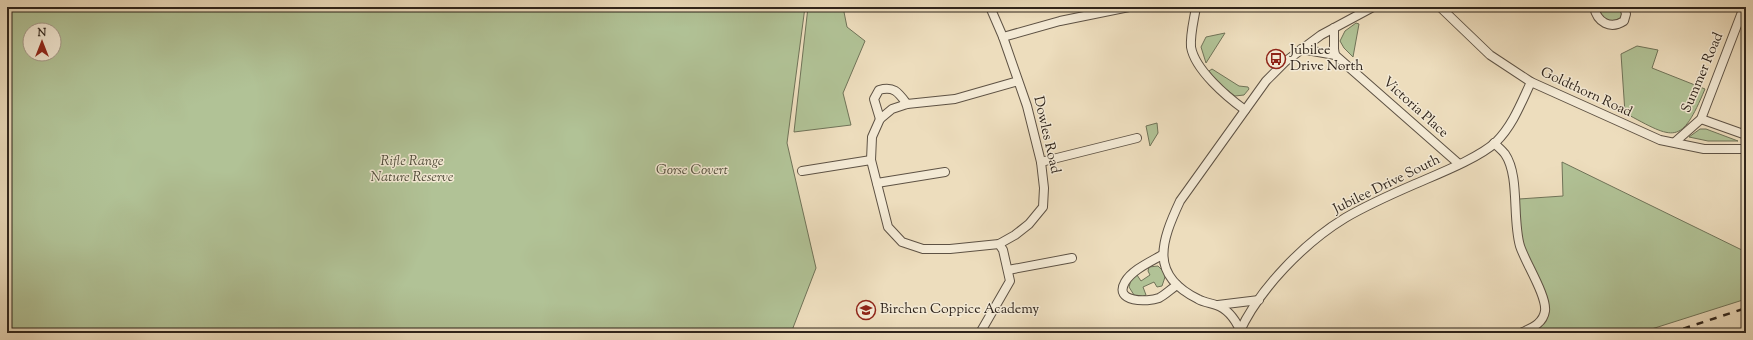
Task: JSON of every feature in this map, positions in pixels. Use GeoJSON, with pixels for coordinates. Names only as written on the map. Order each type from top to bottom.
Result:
{"type":"FeatureCollection","features":[{"type":"Feature","properties":{"kind":"street"},"geometry":{"type":"LineString","coordinates":[[990,7],[1003,37],[1018,81]]}},
{"type":"Feature","properties":{"kind":"street"},"geometry":{"type":"LineString","coordinates":[[1003,37],[1060,21],[1130,7]]}},
{"type":"Feature","properties":{"kind":"street"},"geometry":{"type":"LineString","coordinates":[[1196,7],[1192,30],[1192,48],[1196,59],[1216,86],[1245,110]]}},
{"type":"Feature","properties":{"kind":"street"},"geometry":{"type":"LineString","coordinates":[[1240,332],[1233,317],[1218,306],[1198,299],[1177,285],[1166,271],[1162,255],[1170,223],[1180,201],[1266,81],[1301,49],[1334,28],[1373,7]]}},
{"type":"Feature","properties":{"kind":"street","name":"Goldthorn Road"},"geometry":{"type":"LineString","coordinates":[[1440,7],[1490,55],[1531,82],[1626,126],[1660,140],[1704,149],[1746,148]]}},
{"type":"Feature","properties":{"kind":"street"},"geometry":{"type":"LineString","coordinates":[[1594,7],[1596,16],[1604,23],[1612,25],[1624,21],[1626,14],[1624,7]]}},
{"type":"Feature","properties":{"kind":"street","name":"Summer Road"},"geometry":{"type":"LineString","coordinates":[[1675,142],[1701,118],[1744,7]]}},
{"type":"Feature","properties":{"kind":"street"},"geometry":{"type":"LineString","coordinates":[[1301,49],[1335,55],[1334,28]]}},
{"type":"Feature","properties":{"kind":"street","name":"Victoria Place"},"geometry":{"type":"LineString","coordinates":[[1335,55],[1459,164]]}},
{"type":"Feature","properties":{"kind":"street","name":"Dowles Road"},"geometry":{"type":"LineString","coordinates":[[1018,81],[1027,106],[1041,162],[1044,188],[1043,207],[1029,224],[1015,235],[999,244],[950,249],[924,249],[902,242],[888,227],[871,160],[872,137],[880,119],[892,109],[907,104],[955,99],[1018,81]]}},
{"type":"Feature","properties":{"kind":"street","name":"Jubilee Drive South"},"geometry":{"type":"LineString","coordinates":[[1240,332],[1259,300],[1282,271],[1312,241],[1345,218],[1388,196],[1459,164],[1494,144],[1508,129],[1531,82]]}},
{"type":"Feature","properties":{"kind":"street"},"geometry":{"type":"LineString","coordinates":[[880,119],[874,99],[879,90],[888,88],[898,92],[907,104]]}},
{"type":"Feature","properties":{"kind":"street"},"geometry":{"type":"LineString","coordinates":[[1701,118],[1746,135]]}},
{"type":"Feature","properties":{"kind":"street"},"geometry":{"type":"LineString","coordinates":[[1041,162],[1137,138]]}},
{"type":"Feature","properties":{"kind":"street"},"geometry":{"type":"LineString","coordinates":[[1494,144],[1504,152],[1509,161],[1512,171],[1515,217],[1520,246],[1543,300],[1545,310],[1543,316],[1535,326],[1521,333]]}},
{"type":"Feature","properties":{"kind":"street"},"geometry":{"type":"LineString","coordinates":[[802,171],[871,160]]}},
{"type":"Feature","properties":{"kind":"street"},"geometry":{"type":"LineString","coordinates":[[877,183],[945,172]]}},
{"type":"Feature","properties":{"kind":"street"},"geometry":{"type":"LineString","coordinates":[[980,333],[1010,281],[1003,250],[999,244]]}},
{"type":"Feature","properties":{"kind":"street"},"geometry":{"type":"LineString","coordinates":[[1162,255],[1147,264],[1125,281],[1122,287],[1125,295],[1131,300],[1154,299],[1159,298],[1177,285]]}},
{"type":"Feature","properties":{"kind":"street"},"geometry":{"type":"LineString","coordinates":[[1008,270],[1072,258]]}},
{"type":"Feature","properties":{"kind":"street"},"geometry":{"type":"LineString","coordinates":[[1218,306],[1259,300]]}},
{"type":"Feature","properties":{"kind":"green space","name":"Rifle Range Nature Reserve"},"geometry":{"type":"Polygon","coordinates":[[[7,7],[805,7],[787,143],[816,268],[791,333],[7,333],[7,7]]]}},
{"type":"Feature","properties":{"kind":"green space"},"geometry":{"type":"Polygon","coordinates":[[[808,7],[843,7],[847,27],[865,41],[843,93],[851,125],[794,132],[808,7]]]}},
{"type":"Feature","properties":{"kind":"green space"},"geometry":{"type":"Polygon","coordinates":[[[1594,7],[1624,7],[1624,21],[1603,22],[1594,7]]]}},
{"type":"Feature","properties":{"kind":"green space"},"geometry":{"type":"Polygon","coordinates":[[[1356,23],[1359,24],[1353,57],[1344,48],[1340,41],[1345,31],[1356,23]]]}},
{"type":"Feature","properties":{"kind":"green space"},"geometry":{"type":"Polygon","coordinates":[[[1225,33],[1206,63],[1201,47],[1206,37],[1225,33]]]}},
{"type":"Feature","properties":{"kind":"green space"},"geometry":{"type":"Polygon","coordinates":[[[1637,46],[1658,50],[1652,68],[1705,89],[1697,108],[1682,129],[1675,132],[1666,132],[1655,129],[1625,113],[1621,54],[1637,46]]]}},
{"type":"Feature","properties":{"kind":"green space"},"geometry":{"type":"Polygon","coordinates":[[[1212,69],[1239,86],[1248,87],[1249,89],[1244,95],[1235,96],[1218,83],[1209,71],[1212,69]]]}},
{"type":"Feature","properties":{"kind":"green space"},"geometry":{"type":"Polygon","coordinates":[[[1157,123],[1158,133],[1150,146],[1146,126],[1157,123]]]}},
{"type":"Feature","properties":{"kind":"green space"},"geometry":{"type":"Polygon","coordinates":[[[1700,129],[1706,129],[1738,141],[1708,141],[1689,137],[1700,129]]]}},
{"type":"Feature","properties":{"kind":"green space"},"geometry":{"type":"Polygon","coordinates":[[[1562,162],[1746,252],[1746,299],[1639,333],[1521,333],[1535,326],[1545,309],[1520,246],[1519,199],[1563,196],[1562,162]]]}},
{"type":"Feature","properties":{"kind":"green space"},"geometry":{"type":"Polygon","coordinates":[[[1158,266],[1166,274],[1162,286],[1157,287],[1154,282],[1143,287],[1146,295],[1141,297],[1134,295],[1129,287],[1134,276],[1137,275],[1141,281],[1150,275],[1148,271],[1149,267],[1158,266]]]}},
{"type":"Feature","properties":{"kind":"railway"},"geometry":{"type":"LineString","coordinates":[[1670,333],[1746,308]]}},
{"type":"Feature","properties":{"kind":"place","name":"Jubilee Drive North"},"geometry":{"type":"Point","coordinates":[1276,59]}},
{"type":"Feature","properties":{"kind":"place","name":"Birchen Coppice Academy"},"geometry":{"type":"Point","coordinates":[866,310]}},
{"type":"Feature","properties":{"kind":"park label","name":"Gorse Covert"},"geometry":{"type":"Point","coordinates":[692,171]}}]}
